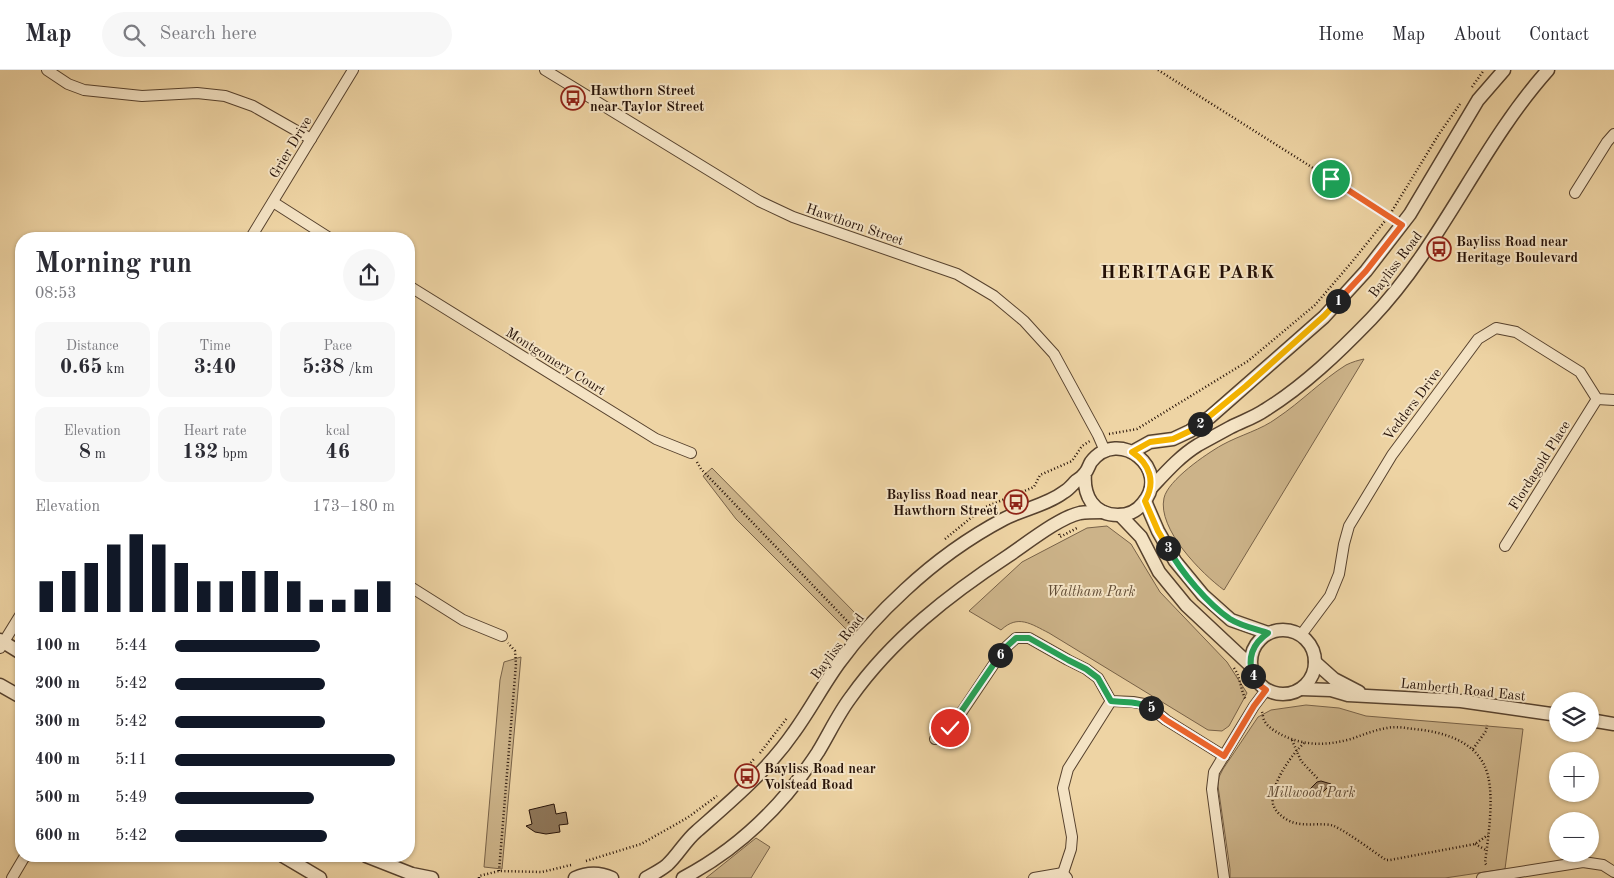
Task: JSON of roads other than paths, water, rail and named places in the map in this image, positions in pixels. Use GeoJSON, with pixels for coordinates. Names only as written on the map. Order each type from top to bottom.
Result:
{"type":"FeatureCollection","features":[{"type":"Feature","properties":{"kind":"street"},"geometry":{"type":"LineString","coordinates":[[47,70],[68,84],[84,90],[142,96],[197,93],[225,96],[253,106],[311,139]]}},
{"type":"Feature","properties":{"kind":"street","name":"Grier Drive"},"geometry":{"type":"LineString","coordinates":[[254,232],[353,70]]}},
{"type":"Feature","properties":{"kind":"street","name":"Hawthorn Street"},"geometry":{"type":"LineString","coordinates":[[545,70],[759,201],[793,218],[957,274],[994,296],[1024,321],[1054,354],[1098,435],[1104,451]]}},
{"type":"Feature","properties":{"kind":"street","name":"Bayliss Road"},"geometry":{"type":"LineString","coordinates":[[646,878],[666,866],[682,845],[729,804],[766,767],[794,733],[839,664],[885,608],[926,570],[965,542],[1005,518],[1042,504],[1064,493],[1086,473],[1096,456],[1104,451],[1123,449],[1132,452],[1150,442],[1173,439],[1190,431],[1210,417],[1324,316],[1366,271],[1402,225],[1478,100],[1504,70]]}},
{"type":"Feature","properties":{"kind":"street","name":"Bayliss Road"},"geometry":{"type":"LineString","coordinates":[[1145,501],[1151,488],[1176,461],[1197,446],[1265,411],[1325,363],[1373,317],[1431,243],[1499,133],[1548,70]]}},
{"type":"Feature","properties":{"kind":"street"},"geometry":{"type":"LineString","coordinates":[[1575,193],[1614,134]]}},
{"type":"Feature","properties":{"kind":"street"},"geometry":{"type":"LineString","coordinates":[[272,202],[320,232]]}},
{"type":"Feature","properties":{"kind":"street","name":"Montgomery Court"},"geometry":{"type":"LineString","coordinates":[[415,290],[656,439],[691,453]]}},
{"type":"Feature","properties":{"kind":"street","name":"Vedders Drive"},"geometry":{"type":"LineString","coordinates":[[1301,635],[1330,596],[1339,574],[1344,544],[1354,518],[1392,455],[1478,339],[1496,328],[1516,332],[1580,372],[1597,399]]}},
{"type":"Feature","properties":{"kind":"street"},"geometry":{"type":"LineString","coordinates":[[1597,399],[1614,400]]}},
{"type":"Feature","properties":{"kind":"street","name":"Flordagold Place"},"geometry":{"type":"LineString","coordinates":[[1505,546],[1597,399]]}},
{"type":"Feature","properties":{"kind":"street"},"geometry":{"type":"LineString","coordinates":[[1132,452],[1141,458],[1148,467],[1151,477],[1151,488]]}},
{"type":"Feature","properties":{"kind":"street"},"geometry":{"type":"LineString","coordinates":[[1086,473],[1084,484],[1087,495],[1093,505],[1111,515],[1120,515],[1130,513],[1145,501],[1158,531],[1175,561],[1204,595],[1231,620],[1268,633]]}},
{"type":"Feature","properties":{"kind":"street"},"geometry":{"type":"LineString","coordinates":[[683,878],[702,868],[748,834],[782,800],[817,753],[850,697],[880,660],[920,621],[979,575],[1054,526],[1079,514],[1103,512]]}},
{"type":"Feature","properties":{"kind":"street"},"geometry":{"type":"LineString","coordinates":[[1120,515],[1141,537],[1159,572],[1186,605],[1250,665]]}},
{"type":"Feature","properties":{"kind":"street"},"geometry":{"type":"LineString","coordinates":[[415,590],[463,620],[502,636]]}},
{"type":"Feature","properties":{"kind":"street"},"geometry":{"type":"LineString","coordinates":[[15,623],[1,644],[15,650]]}},
{"type":"Feature","properties":{"kind":"street"},"geometry":{"type":"LineString","coordinates":[[1224,878],[1212,789],[1214,772],[1254,706],[1266,690],[1258,684],[1250,665],[1254,646],[1268,633],[1276,630],[1293,631],[1301,635]]}},
{"type":"Feature","properties":{"kind":"street","name":"Lamberth Road East"},"geometry":{"type":"LineString","coordinates":[[1301,635],[1309,642],[1315,662],[1334,680],[1366,696]]}},
{"type":"Feature","properties":{"kind":"street"},"geometry":{"type":"LineString","coordinates":[[935,738],[950,728],[1004,649],[1016,638],[1029,638],[1086,669],[1098,678],[1111,701]]}},
{"type":"Feature","properties":{"kind":"street"},"geometry":{"type":"LineString","coordinates":[[1301,689],[1311,677],[1315,662]]}},
{"type":"Feature","properties":{"kind":"street"},"geometry":{"type":"LineString","coordinates":[[0,685],[15,694]]}},
{"type":"Feature","properties":{"kind":"street","name":"Lamberth Road East"},"geometry":{"type":"LineString","coordinates":[[1266,690],[1275,694],[1284,694],[1293,693],[1301,689],[1319,689],[1348,695],[1462,701],[1549,714]]}},
{"type":"Feature","properties":{"kind":"street"},"geometry":{"type":"LineString","coordinates":[[1111,701],[1144,704],[1224,756]]}},
{"type":"Feature","properties":{"kind":"street"},"geometry":{"type":"LineString","coordinates":[[1034,878],[1065,875],[1072,836],[1063,788],[1068,769],[1111,701]]}},
{"type":"Feature","properties":{"kind":"street"},"geometry":{"type":"LineString","coordinates":[[1599,722],[1614,726]]}},
{"type":"Feature","properties":{"kind":"street"},"geometry":{"type":"LineString","coordinates":[[12,878],[21,862]]}},
{"type":"Feature","properties":{"kind":"street"},"geometry":{"type":"LineString","coordinates":[[293,862],[320,878]]}},
{"type":"Feature","properties":{"kind":"street"},"geometry":{"type":"LineString","coordinates":[[381,862],[412,874],[432,878]]}},
{"type":"Feature","properties":{"kind":"street"},"geometry":{"type":"LineString","coordinates":[[1482,878],[1583,862],[1603,865],[1614,872]]}},
{"type":"Feature","properties":{"kind":"street"},"geometry":{"type":"LineString","coordinates":[[575,878],[588,873],[600,873],[612,878]]}},
{"type":"Feature","properties":{"kind":"place","name":"Hawthorn Street near Taylor Street"},"geometry":{"type":"Point","coordinates":[573,98]}},
{"type":"Feature","properties":{"kind":"place","name":"Bayliss Road near Heritage Boulevard"},"geometry":{"type":"Point","coordinates":[1439,249]}},
{"type":"Feature","properties":{"kind":"place","name":"Bayliss Road near Hawthorn Street"},"geometry":{"type":"Point","coordinates":[1016,502]}},
{"type":"Feature","properties":{"kind":"place","name":"Bayliss Road near Volstead Road"},"geometry":{"type":"Point","coordinates":[747,776]}},
{"type":"Feature","properties":{"kind":"district","name":"HERITAGE PARK"},"geometry":{"type":"Point","coordinates":[1188,271]}},
{"type":"Feature","properties":{"kind":"park label","name":"Waltham Park"},"geometry":{"type":"Point","coordinates":[1091,591]}},
{"type":"Feature","properties":{"kind":"park label","name":"Millwood Park"},"geometry":{"type":"Point","coordinates":[1311,792]}}]}
